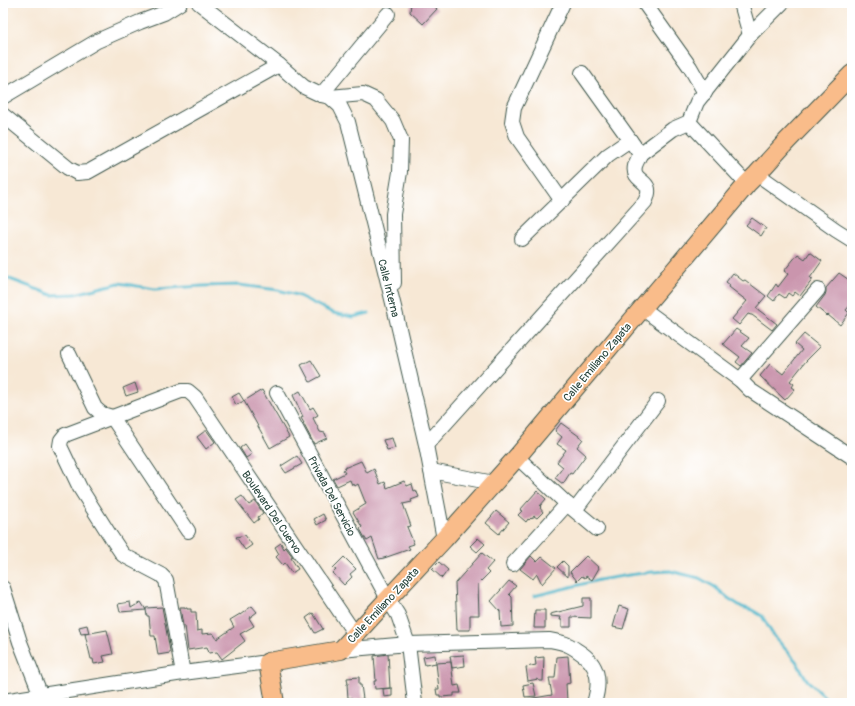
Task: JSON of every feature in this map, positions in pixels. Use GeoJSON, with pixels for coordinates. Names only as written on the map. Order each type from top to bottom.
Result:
{"type":"FeatureCollection","features":[{"type":"Feature","properties":{"kind":"main road","name":"Calle Emiliano Zapata"},"geometry":{"type":"LineString","coordinates":[[268,662],[341,650],[444,539],[517,457],[752,179],[852,74]]}},
{"type":"Feature","properties":{"kind":"main road"},"geometry":{"type":"LineString","coordinates":[[268,662],[275,703]]}},
{"type":"Feature","properties":{"kind":"street"},"geometry":{"type":"LineString","coordinates":[[3,97],[97,41],[164,13],[180,3]]}},
{"type":"Feature","properties":{"kind":"street"},"geometry":{"type":"LineString","coordinates":[[199,3],[279,65],[304,87],[330,99],[363,94],[376,100],[393,121],[401,140],[400,172],[393,214],[394,307]]}},
{"type":"Feature","properties":{"kind":"street"},"geometry":{"type":"LineString","coordinates":[[562,3],[514,108],[512,122],[517,137],[562,201]]}},
{"type":"Feature","properties":{"kind":"street"},"geometry":{"type":"LineString","coordinates":[[741,3],[750,35]]}},
{"type":"Feature","properties":{"kind":"street"},"geometry":{"type":"LineString","coordinates":[[426,445],[645,202],[649,190],[646,184],[638,178],[635,167],[640,154],[673,129],[689,122],[697,102],[750,35],[782,3]]}},
{"type":"Feature","properties":{"kind":"street"},"geometry":{"type":"LineString","coordinates":[[645,4],[690,67],[705,93]]}},
{"type":"Feature","properties":{"kind":"street"},"geometry":{"type":"LineString","coordinates":[[330,99],[388,14]]}},
{"type":"Feature","properties":{"kind":"street"},"geometry":{"type":"LineString","coordinates":[[3,115],[68,168],[77,173],[88,172],[279,65]]}},
{"type":"Feature","properties":{"kind":"street"},"geometry":{"type":"LineString","coordinates":[[582,73],[640,154]]}},
{"type":"Feature","properties":{"kind":"street","name":"Calle Interna"},"geometry":{"type":"LineString","coordinates":[[330,99],[348,122],[394,307],[426,445],[444,539]]}},
{"type":"Feature","properties":{"kind":"street"},"geometry":{"type":"LineString","coordinates":[[689,122],[752,179],[852,240]]}},
{"type":"Feature","properties":{"kind":"street"},"geometry":{"type":"LineString","coordinates":[[522,239],[608,155],[630,140]]}},
{"type":"Feature","properties":{"kind":"street"},"geometry":{"type":"LineString","coordinates":[[740,380],[818,290]]}},
{"type":"Feature","properties":{"kind":"street"},"geometry":{"type":"LineString","coordinates":[[642,308],[740,380],[750,390],[852,457]]}},
{"type":"Feature","properties":{"kind":"street"},"geometry":{"type":"LineString","coordinates":[[69,354],[95,408],[102,414],[112,417],[188,531]]}},
{"type":"Feature","properties":{"kind":"street","name":"Boulevard Del Cuervo"},"geometry":{"type":"LineString","coordinates":[[112,417],[180,391],[188,391],[195,397],[355,634]]}},
{"type":"Feature","properties":{"kind":"street","name":"Privada Del Servicio"},"geometry":{"type":"LineString","coordinates":[[277,393],[398,615],[408,644],[415,703]]}},
{"type":"Feature","properties":{"kind":"street"},"geometry":{"type":"LineString","coordinates":[[513,564],[571,507],[658,401]]}},
{"type":"Feature","properties":{"kind":"street"},"geometry":{"type":"LineString","coordinates":[[112,417],[65,435],[61,440],[60,446],[80,488],[123,555],[161,575],[166,580],[183,673]]}},
{"type":"Feature","properties":{"kind":"street"},"geometry":{"type":"LineString","coordinates":[[517,457],[597,529]]}},
{"type":"Feature","properties":{"kind":"street"},"geometry":{"type":"LineString","coordinates":[[431,472],[494,483]]}},
{"type":"Feature","properties":{"kind":"street"},"geometry":{"type":"LineString","coordinates":[[3,588],[20,642],[43,699]]}},
{"type":"Feature","properties":{"kind":"street","name":"Calle Emiliano Zapata"},"geometry":{"type":"LineString","coordinates":[[341,650],[408,644],[549,640],[567,644],[582,653],[592,662],[597,674],[597,692],[594,703]]}},
{"type":"Feature","properties":{"kind":"street","name":"Calle Emiliano Zapata"},"geometry":{"type":"LineString","coordinates":[[3,701],[43,699],[183,673],[268,662]]}},
{"type":"Feature","properties":{"kind":"building"},"geometry":{"type":"Polygon","coordinates":[[[411,3],[431,3],[437,9],[423,24],[410,12],[411,3]]]}},
{"type":"Feature","properties":{"kind":"building"},"geometry":{"type":"Polygon","coordinates":[[[752,218],[766,228],[761,236],[746,225],[752,218]]]}},
{"type":"Feature","properties":{"kind":"building"},"geometry":{"type":"Polygon","coordinates":[[[810,252],[822,261],[810,278],[813,279],[800,296],[795,292],[792,296],[788,293],[785,298],[779,294],[774,301],[768,296],[776,284],[778,287],[788,274],[784,271],[798,254],[805,259],[810,252]]]}},
{"type":"Feature","properties":{"kind":"building"},"geometry":{"type":"Polygon","coordinates":[[[733,273],[766,296],[756,308],[777,324],[772,330],[752,315],[748,314],[739,325],[732,319],[747,301],[729,287],[730,285],[726,282],[733,273]]]}},
{"type":"Feature","properties":{"kind":"building"},"geometry":{"type":"Polygon","coordinates":[[[839,273],[852,282],[852,303],[846,310],[849,313],[840,325],[816,307],[825,295],[826,288],[839,273]]]}},
{"type":"Feature","properties":{"kind":"building"},"geometry":{"type":"Polygon","coordinates":[[[736,329],[749,338],[742,346],[752,353],[741,366],[736,362],[740,357],[723,344],[736,329]]]}},
{"type":"Feature","properties":{"kind":"building"},"geometry":{"type":"Polygon","coordinates":[[[804,334],[820,347],[806,361],[790,381],[794,384],[792,387],[795,389],[785,400],[760,376],[770,364],[783,374],[802,350],[795,344],[804,334]]]}},
{"type":"Feature","properties":{"kind":"building"},"geometry":{"type":"Polygon","coordinates":[[[311,360],[321,376],[310,382],[301,365],[311,360]]]}},
{"type":"Feature","properties":{"kind":"building"},"geometry":{"type":"Polygon","coordinates":[[[135,383],[138,392],[126,396],[123,388],[135,383]]]}},
{"type":"Feature","properties":{"kind":"building"},"geometry":{"type":"Polygon","coordinates":[[[262,390],[289,437],[270,448],[244,401],[262,390]]]}},
{"type":"Feature","properties":{"kind":"building"},"geometry":{"type":"Polygon","coordinates":[[[300,391],[310,409],[313,407],[318,415],[313,418],[320,432],[325,433],[327,438],[314,444],[303,423],[301,418],[303,417],[293,395],[300,391]]]}},
{"type":"Feature","properties":{"kind":"building"},"geometry":{"type":"Polygon","coordinates":[[[239,393],[244,401],[236,405],[232,397],[239,393]]]}},
{"type":"Feature","properties":{"kind":"building"},"geometry":{"type":"Polygon","coordinates":[[[561,423],[583,439],[577,447],[586,455],[572,474],[570,473],[563,484],[555,478],[563,467],[557,462],[566,450],[557,444],[562,437],[555,431],[561,423]]]}},
{"type":"Feature","properties":{"kind":"building"},"geometry":{"type":"Polygon","coordinates":[[[207,431],[215,442],[206,449],[197,437],[207,431]]]}},
{"type":"Feature","properties":{"kind":"building"},"geometry":{"type":"Polygon","coordinates":[[[392,438],[395,448],[387,450],[383,440],[392,438]]]}},
{"type":"Feature","properties":{"kind":"building"},"geometry":{"type":"Polygon","coordinates":[[[245,444],[252,454],[246,458],[240,448],[245,444]]]}},
{"type":"Feature","properties":{"kind":"building"},"geometry":{"type":"Polygon","coordinates":[[[297,456],[302,464],[286,473],[281,466],[297,456]]]}},
{"type":"Feature","properties":{"kind":"building"},"geometry":{"type":"Polygon","coordinates":[[[361,461],[367,473],[374,469],[380,484],[385,482],[387,488],[404,481],[407,486],[412,484],[414,491],[416,490],[419,497],[411,500],[412,502],[403,504],[411,526],[407,527],[414,544],[408,546],[410,549],[379,559],[372,538],[367,541],[365,538],[360,529],[362,527],[353,512],[366,504],[358,484],[355,486],[354,484],[352,485],[350,480],[337,486],[333,479],[345,473],[343,470],[345,469],[344,468],[361,461]]]}},
{"type":"Feature","properties":{"kind":"building"},"geometry":{"type":"Polygon","coordinates":[[[537,491],[546,499],[540,506],[543,512],[537,518],[534,516],[526,522],[518,515],[522,511],[520,510],[537,491]]]}},
{"type":"Feature","properties":{"kind":"building"},"geometry":{"type":"Polygon","coordinates":[[[242,496],[249,505],[255,501],[263,513],[254,523],[236,500],[242,496]]]}},
{"type":"Feature","properties":{"kind":"building"},"geometry":{"type":"Polygon","coordinates":[[[496,511],[509,522],[499,534],[486,523],[496,511]]]}},
{"type":"Feature","properties":{"kind":"building"},"geometry":{"type":"Polygon","coordinates":[[[323,514],[326,520],[317,525],[314,519],[323,514]]]}},
{"type":"Feature","properties":{"kind":"building"},"geometry":{"type":"Polygon","coordinates":[[[245,535],[252,545],[245,550],[236,537],[245,535]]]}},
{"type":"Feature","properties":{"kind":"building"},"geometry":{"type":"Polygon","coordinates":[[[478,538],[485,544],[477,552],[470,546],[478,538]]]}},
{"type":"Feature","properties":{"kind":"building"},"geometry":{"type":"Polygon","coordinates":[[[281,543],[284,549],[286,547],[293,557],[291,558],[298,569],[292,573],[285,563],[283,565],[276,557],[279,554],[275,547],[281,543]]]}},
{"type":"Feature","properties":{"kind":"building"},"geometry":{"type":"Polygon","coordinates":[[[482,553],[493,562],[486,570],[489,573],[478,584],[479,615],[470,615],[470,630],[457,630],[455,583],[482,553]]]}},
{"type":"Feature","properties":{"kind":"building"},"geometry":{"type":"Polygon","coordinates":[[[531,556],[537,562],[542,557],[556,568],[542,584],[537,574],[533,579],[520,569],[531,556]]]}},
{"type":"Feature","properties":{"kind":"building"},"geometry":{"type":"Polygon","coordinates":[[[586,556],[599,568],[592,580],[586,576],[585,578],[582,576],[577,581],[570,572],[586,556]]]}},
{"type":"Feature","properties":{"kind":"building"},"geometry":{"type":"Polygon","coordinates":[[[344,557],[356,569],[350,574],[352,577],[344,585],[333,573],[336,570],[333,568],[344,557]]]}},
{"type":"Feature","properties":{"kind":"building"},"geometry":{"type":"Polygon","coordinates":[[[563,561],[568,566],[568,577],[557,567],[563,561]]]}},
{"type":"Feature","properties":{"kind":"building"},"geometry":{"type":"Polygon","coordinates":[[[439,562],[448,570],[442,578],[432,569],[439,562]]]}},
{"type":"Feature","properties":{"kind":"building"},"geometry":{"type":"Polygon","coordinates":[[[509,581],[516,586],[509,594],[512,597],[513,626],[501,627],[500,611],[491,601],[509,581]]]}},
{"type":"Feature","properties":{"kind":"building"},"geometry":{"type":"Polygon","coordinates":[[[583,598],[591,598],[591,618],[571,617],[571,627],[562,627],[562,620],[560,620],[561,617],[550,616],[550,614],[583,606],[583,598]]]}},
{"type":"Feature","properties":{"kind":"building"},"geometry":{"type":"Polygon","coordinates":[[[130,602],[131,608],[141,602],[146,610],[120,612],[118,604],[130,602]]]}},
{"type":"Feature","properties":{"kind":"building"},"geometry":{"type":"Polygon","coordinates":[[[252,606],[257,612],[249,618],[254,626],[240,634],[245,641],[222,659],[217,652],[209,653],[207,647],[188,650],[185,626],[183,626],[180,607],[191,609],[191,612],[196,612],[197,631],[202,630],[202,634],[213,633],[217,639],[234,627],[230,620],[252,606]]]}},
{"type":"Feature","properties":{"kind":"building"},"geometry":{"type":"Polygon","coordinates":[[[619,606],[629,609],[623,629],[613,627],[619,606]]]}},
{"type":"Feature","properties":{"kind":"building"},"geometry":{"type":"Polygon","coordinates":[[[162,607],[170,653],[158,655],[155,636],[151,636],[149,616],[147,616],[146,608],[162,607]]]}},
{"type":"Feature","properties":{"kind":"building"},"geometry":{"type":"Polygon","coordinates":[[[535,610],[545,610],[545,628],[534,628],[535,610]]]}},
{"type":"Feature","properties":{"kind":"building"},"geometry":{"type":"Polygon","coordinates":[[[313,613],[323,629],[315,633],[306,618],[313,613]]]}},
{"type":"Feature","properties":{"kind":"building"},"geometry":{"type":"Polygon","coordinates":[[[87,625],[89,633],[81,634],[79,627],[87,625]]]}},
{"type":"Feature","properties":{"kind":"building"},"geometry":{"type":"Polygon","coordinates":[[[107,630],[113,654],[103,656],[105,662],[94,664],[93,659],[91,659],[85,634],[107,630]]]}},
{"type":"Feature","properties":{"kind":"building"},"geometry":{"type":"Polygon","coordinates":[[[388,654],[390,688],[375,689],[374,681],[376,681],[374,656],[388,654]]]}},
{"type":"Feature","properties":{"kind":"building"},"geometry":{"type":"Polygon","coordinates":[[[435,655],[436,663],[425,665],[423,657],[435,655]]]}},
{"type":"Feature","properties":{"kind":"building"},"geometry":{"type":"Polygon","coordinates":[[[464,655],[465,666],[452,668],[450,656],[464,655]]]}},
{"type":"Feature","properties":{"kind":"building"},"geometry":{"type":"Polygon","coordinates":[[[568,656],[570,683],[566,684],[567,701],[558,703],[528,703],[528,699],[552,695],[549,678],[555,678],[557,657],[568,656]]]}},
{"type":"Feature","properties":{"kind":"building"},"geometry":{"type":"Polygon","coordinates":[[[544,657],[543,681],[539,681],[538,679],[528,681],[526,667],[536,665],[535,658],[544,657]]]}},
{"type":"Feature","properties":{"kind":"building"},"geometry":{"type":"Polygon","coordinates":[[[451,662],[454,686],[459,685],[461,693],[454,693],[454,696],[440,697],[440,695],[437,695],[436,689],[439,689],[436,663],[451,662]]]}},
{"type":"Feature","properties":{"kind":"building"},"geometry":{"type":"Polygon","coordinates":[[[359,677],[359,685],[361,685],[363,699],[352,700],[352,698],[348,698],[347,678],[359,677]]]}},
{"type":"Feature","properties":{"kind":"building"},"geometry":{"type":"Polygon","coordinates":[[[533,683],[536,696],[525,697],[523,685],[533,683]]]}},
{"type":"Feature","properties":{"kind":"building"},"geometry":{"type":"Polygon","coordinates":[[[392,688],[392,696],[384,697],[383,689],[392,688]]]}},
{"type":"Feature","properties":{"kind":"waterway"},"geometry":{"type":"LineString","coordinates":[[3,275],[7,278],[52,295],[75,294],[119,283],[155,289],[239,285],[278,290],[297,295],[333,313],[353,317],[369,313]]}},
{"type":"Feature","properties":{"kind":"waterway"},"geometry":{"type":"LineString","coordinates":[[534,596],[599,580],[652,572],[670,571],[699,578],[715,587],[742,607],[752,610],[762,616],[773,635],[796,661],[807,680],[831,703]]}}]}
